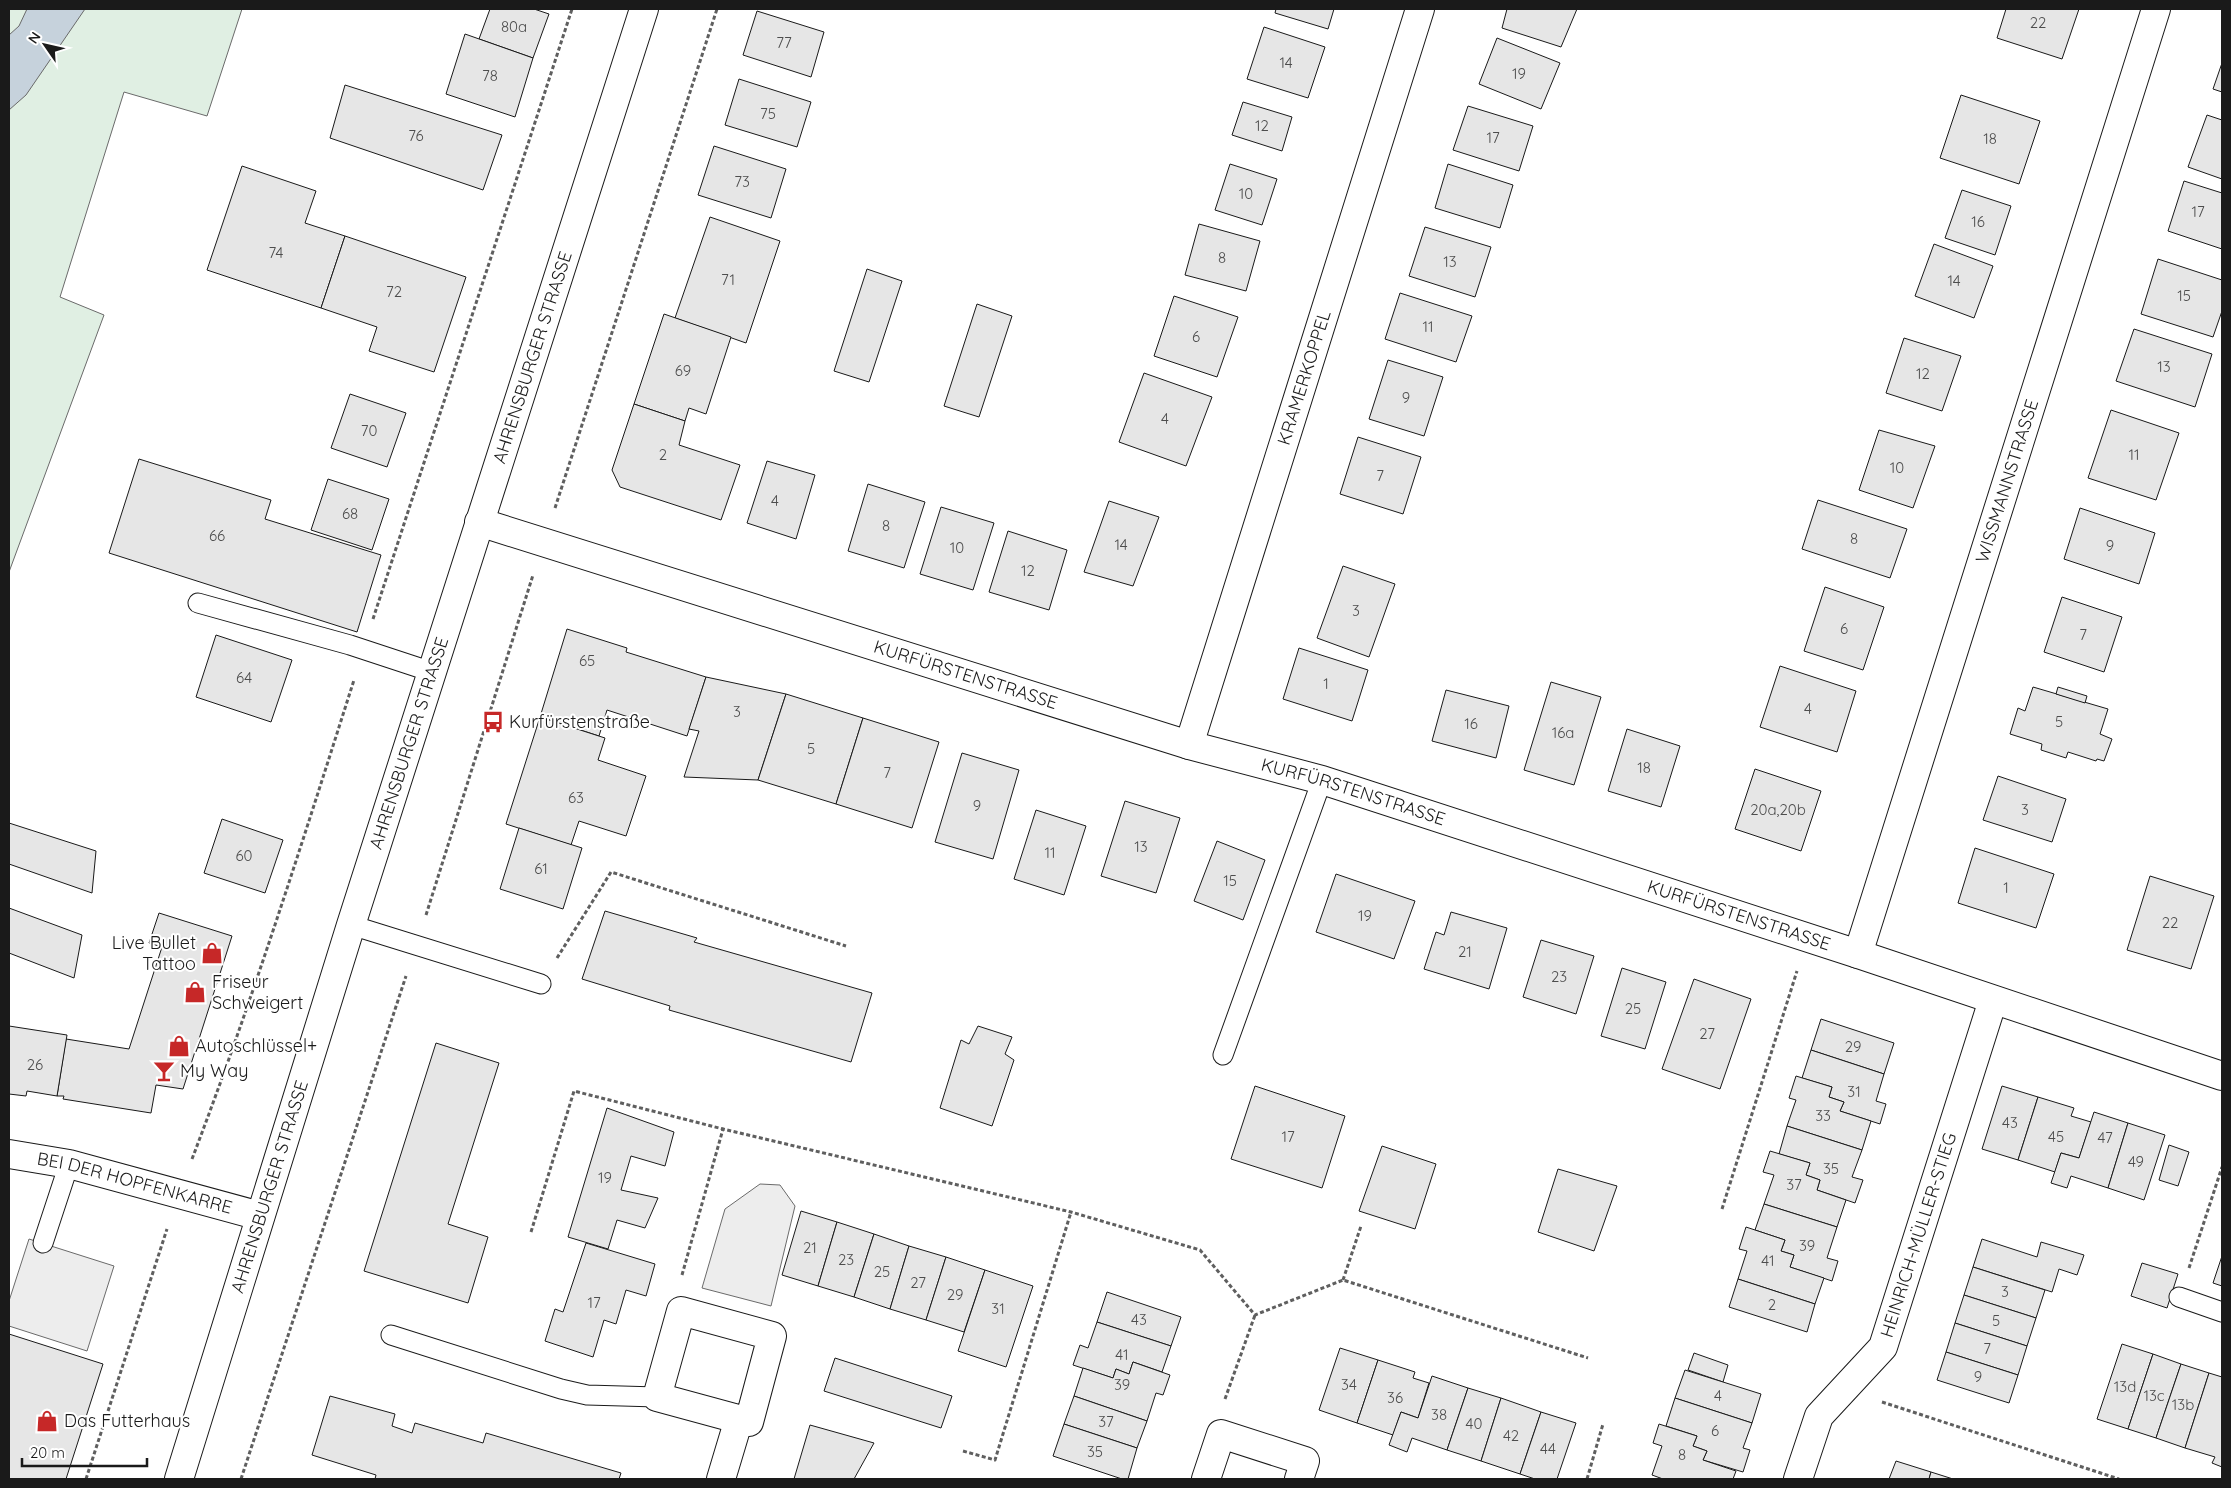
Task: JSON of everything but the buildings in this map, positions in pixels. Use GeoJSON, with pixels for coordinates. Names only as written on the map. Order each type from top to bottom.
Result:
{"type":"FeatureCollection","features":[{"type":"Feature","properties":{"kind":"street","name":"AHRENSBURGER STRASSE"},"geometry":{"type":"LineString","coordinates":[[179,1479],[351,925],[644,9]]}},
{"type":"Feature","properties":{"kind":"street","name":"KRAMERKOPPEL"},"geometry":{"type":"LineString","coordinates":[[1189,746],[1420,9]]}},
{"type":"Feature","properties":{"kind":"street","name":"WISSMANNSTRASSE"},"geometry":{"type":"LineString","coordinates":[[1858,954],[2156,9]]}},
{"type":"Feature","properties":{"kind":"street","name":"KURFÜRSTENSTRASSE"},"geometry":{"type":"LineString","coordinates":[[479,522],[1189,746],[1322,780],[1858,954],[2222,1076]]}},
{"type":"Feature","properties":{"kind":"street","name":"HEINRICH-MÜLLER-STIEG"},"geometry":{"type":"LineString","coordinates":[[1798,1479],[1820,1416],[1883,1347],[1993,1000]]}},
{"type":"Feature","properties":{"kind":"street","name":"BEI DER HOPFENKARRE"},"geometry":{"type":"LineString","coordinates":[[9,1154],[69,1164],[260,1216]]}},
{"type":"Feature","properties":{"kind":"street"},"geometry":{"type":"LineString","coordinates":[[681,1310],[772,1336],[749,1422],[657,1397],[681,1310]]}},
{"type":"Feature","properties":{"kind":"street"},"geometry":{"type":"LineString","coordinates":[[721,1479],[739,1419]]}},
{"type":"Feature","properties":{"kind":"street"},"geometry":{"type":"LineString","coordinates":[[1206,1479],[1221,1434],[1305,1461],[1299,1479]]}},
{"type":"Feature","properties":{"kind":"lane"},"geometry":{"type":"LineString","coordinates":[[198,603],[363,650],[432,672]]}},
{"type":"Feature","properties":{"kind":"lane"},"geometry":{"type":"LineString","coordinates":[[1224,1055],[1322,780]]}},
{"type":"Feature","properties":{"kind":"lane"},"geometry":{"type":"LineString","coordinates":[[351,925],[541,984]]}},
{"type":"Feature","properties":{"kind":"lane"},"geometry":{"type":"LineString","coordinates":[[43,1244],[69,1164]]}},
{"type":"Feature","properties":{"kind":"lane"},"geometry":{"type":"LineString","coordinates":[[2179,1297],[2222,1312]]}},
{"type":"Feature","properties":{"kind":"lane"},"geometry":{"type":"LineString","coordinates":[[391,1335],[578,1393],[657,1397]]}},
{"type":"Feature","properties":{"kind":"path"},"geometry":{"type":"LineString","coordinates":[[86,1479],[179,1194],[211,1108],[285,890],[572,9]]}},
{"type":"Feature","properties":{"kind":"path"},"geometry":{"type":"LineString","coordinates":[[552,516],[716,9]]}},
{"type":"Feature","properties":{"kind":"path"},"geometry":{"type":"LineString","coordinates":[[242,1479],[416,945],[534,571]]}},
{"type":"Feature","properties":{"kind":"path"},"geometry":{"type":"LineString","coordinates":[[541,984],[611,872],[846,946]]}},
{"type":"Feature","properties":{"kind":"path"},"geometry":{"type":"LineString","coordinates":[[1722,1209],[1807,938]]}},
{"type":"Feature","properties":{"kind":"path"},"geometry":{"type":"LineString","coordinates":[[532,1232],[574,1091],[723,1129],[1070,1212],[1200,1250],[1255,1315]]}},
{"type":"Feature","properties":{"kind":"path"},"geometry":{"type":"LineString","coordinates":[[681,1310],[682,1273],[723,1129]]}},
{"type":"Feature","properties":{"kind":"path"},"geometry":{"type":"LineString","coordinates":[[2179,1297],[2222,1167]]}},
{"type":"Feature","properties":{"kind":"path"},"geometry":{"type":"LineString","coordinates":[[963,1451],[995,1460],[1070,1212]]}},
{"type":"Feature","properties":{"kind":"path"},"geometry":{"type":"LineString","coordinates":[[1343,1280],[1361,1226]]}},
{"type":"Feature","properties":{"kind":"path"},"geometry":{"type":"LineString","coordinates":[[1221,1434],[1224,1403],[1255,1315],[1343,1280],[1588,1358]]}},
{"type":"Feature","properties":{"kind":"path"},"geometry":{"type":"LineString","coordinates":[[1843,1389],[2119,1479]]}},
{"type":"Feature","properties":{"kind":"path"},"geometry":{"type":"LineString","coordinates":[[1587,1479],[1603,1424]]}},
{"type":"Feature","properties":{"kind":"green space"},"geometry":{"type":"Polygon","coordinates":[[[9,9],[242,9],[207,116],[124,92],[60,297],[104,315],[9,572],[9,9]]]}},
{"type":"Feature","properties":{"kind":"shaded area"},"geometry":{"type":"Polygon","coordinates":[[[27,9],[85,9],[26,95],[9,110],[9,35],[19,26],[27,9]]]}},
{"type":"Feature","properties":{"kind":"shaded area"},"geometry":{"type":"Polygon","coordinates":[[[760,1184],[780,1185],[795,1206],[771,1306],[702,1288],[725,1209],[760,1184]]]}},
{"type":"Feature","properties":{"kind":"shaded area"},"geometry":{"type":"Polygon","coordinates":[[[29,1239],[114,1266],[87,1351],[9,1326],[9,1301],[29,1239]]]}},
{"type":"Feature","properties":{"kind":"place","name":"Kurfürstenstraße"},"geometry":{"type":"Point","coordinates":[493,722]}},
{"type":"Feature","properties":{"kind":"place","name":"Live Bullet Tattoo"},"geometry":{"type":"Point","coordinates":[212,953]}},
{"type":"Feature","properties":{"kind":"place","name":"Friseur Schweigert"},"geometry":{"type":"Point","coordinates":[195,992]}},
{"type":"Feature","properties":{"kind":"place","name":"Autoschlüssel+"},"geometry":{"type":"Point","coordinates":[179,1046]}},
{"type":"Feature","properties":{"kind":"place","name":"My Way"},"geometry":{"type":"Point","coordinates":[164,1071]}},
{"type":"Feature","properties":{"kind":"place","name":"Das Futterhaus"},"geometry":{"type":"Point","coordinates":[47,1421]}}]}
